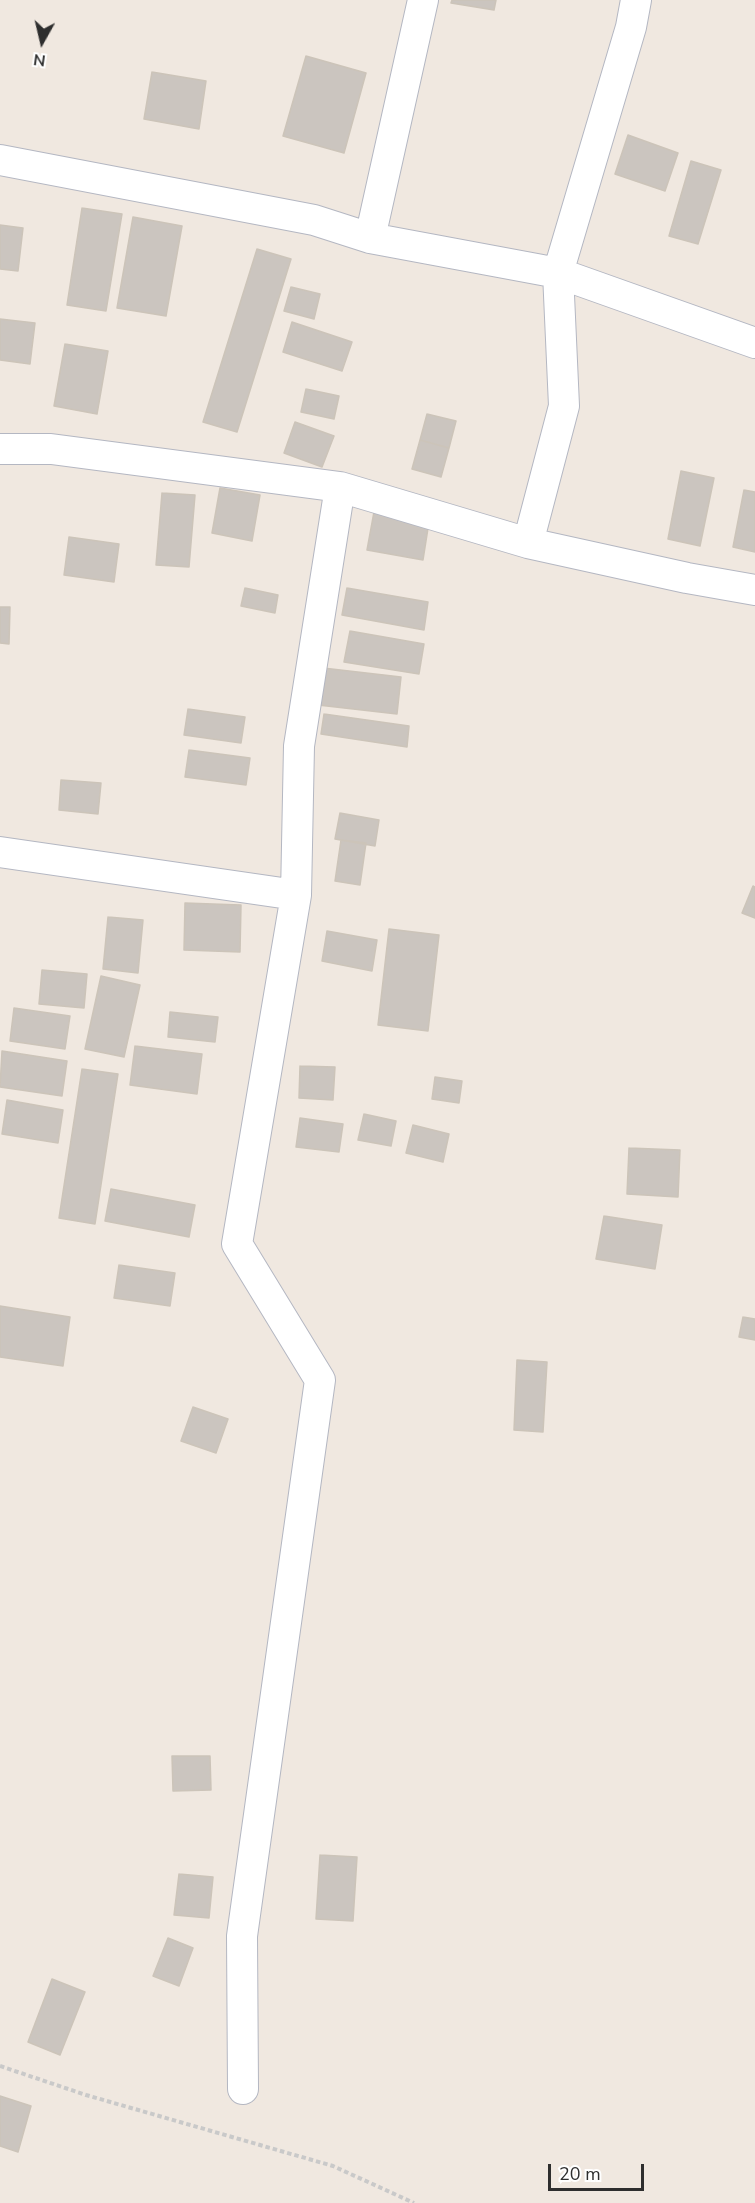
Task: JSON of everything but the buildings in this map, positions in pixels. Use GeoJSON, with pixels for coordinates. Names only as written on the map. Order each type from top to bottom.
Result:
{"type":"FeatureCollection","features":[{"type":"Feature","properties":{"kind":"street"},"geometry":{"type":"LineString","coordinates":[[370,238],[423,0]]}},
{"type":"Feature","properties":{"kind":"street"},"geometry":{"type":"LineString","coordinates":[[528,543],[564,406],[558,273],[631,27],[636,0]]}},
{"type":"Feature","properties":{"kind":"street"},"geometry":{"type":"LineString","coordinates":[[0,160],[314,220],[370,238],[558,273],[755,342]]}},
{"type":"Feature","properties":{"kind":"street"},"geometry":{"type":"LineString","coordinates":[[0,449],[51,449],[340,487],[528,543],[687,578],[755,590]]}},
{"type":"Feature","properties":{"kind":"street"},"geometry":{"type":"LineString","coordinates":[[243,2089],[242,1936],[320,1380],[237,1244],[296,895],[299,746],[340,487]]}},
{"type":"Feature","properties":{"kind":"street"},"geometry":{"type":"LineString","coordinates":[[0,852],[296,895]]}},
{"type":"Feature","properties":{"kind":"path"},"geometry":{"type":"LineString","coordinates":[[0,2066],[86,2095],[333,2166],[414,2203]]}}]}
